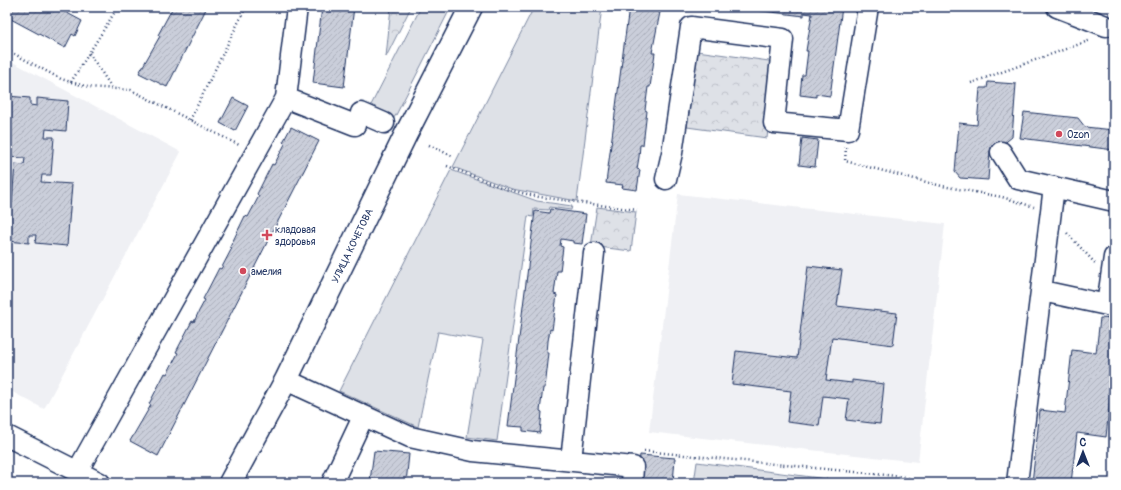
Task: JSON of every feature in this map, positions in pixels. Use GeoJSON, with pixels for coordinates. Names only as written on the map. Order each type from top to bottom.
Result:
{"type":"FeatureCollection","features":[{"type":"Feature","properties":{"kind":"main road","name":"УЛИЦА КОЧЕТОВА"},"geometry":{"type":"LineString","coordinates":[[230,483],[286,380],[406,134],[471,7]]}},
{"type":"Feature","properties":{"kind":"lane"},"geometry":{"type":"LineString","coordinates":[[77,472],[286,98],[297,7]]}},
{"type":"Feature","properties":{"kind":"lane"},"geometry":{"type":"LineString","coordinates":[[666,179],[672,153],[691,27],[783,39],[774,124],[848,130],[868,7]]}},
{"type":"Feature","properties":{"kind":"lane"},"geometry":{"type":"LineString","coordinates":[[1057,7],[1100,33]]}},
{"type":"Feature","properties":{"kind":"lane"},"geometry":{"type":"LineString","coordinates":[[286,98],[358,119],[384,124]]}},
{"type":"Feature","properties":{"kind":"lane"},"geometry":{"type":"LineString","coordinates":[[1002,152],[1018,179],[1114,201]]}},
{"type":"Feature","properties":{"kind":"lane"},"geometry":{"type":"LineString","coordinates":[[1016,483],[1042,291],[1054,187]]}},
{"type":"Feature","properties":{"kind":"lane"},"geometry":{"type":"LineString","coordinates":[[571,460],[594,252]]}},
{"type":"Feature","properties":{"kind":"lane"},"geometry":{"type":"LineString","coordinates":[[1042,291],[1110,305],[1107,262]]}},
{"type":"Feature","properties":{"kind":"lane"},"geometry":{"type":"LineString","coordinates":[[286,380],[410,438],[473,451],[571,460],[633,475]]}},
{"type":"Feature","properties":{"kind":"lane"},"geometry":{"type":"LineString","coordinates":[[332,483],[363,417]]}},
{"type":"Feature","properties":{"kind":"lane"},"geometry":{"type":"LineString","coordinates":[[7,436],[100,483]]}},
{"type":"Feature","properties":{"kind":"path"},"geometry":{"type":"LineString","coordinates":[[71,82],[118,7]]}},
{"type":"Feature","properties":{"kind":"path"},"geometry":{"type":"LineString","coordinates":[[190,120],[246,7]]}},
{"type":"Feature","properties":{"kind":"path"},"geometry":{"type":"LineString","coordinates":[[971,83],[1100,33]]}},
{"type":"Feature","properties":{"kind":"path"},"geometry":{"type":"LineString","coordinates":[[7,50],[61,79],[88,87],[131,90],[256,154]]}},
{"type":"Feature","properties":{"kind":"path"},"geometry":{"type":"LineString","coordinates":[[89,53],[113,88]]}},
{"type":"Feature","properties":{"kind":"path"},"geometry":{"type":"LineString","coordinates":[[848,130],[845,161],[942,186],[1002,197],[1026,204],[1050,215],[1107,262]]}},
{"type":"Feature","properties":{"kind":"path"},"geometry":{"type":"LineString","coordinates":[[429,145],[452,156]]}},
{"type":"Feature","properties":{"kind":"path"},"geometry":{"type":"LineString","coordinates":[[447,166],[506,189],[539,198],[637,210]]}},
{"type":"Feature","properties":{"kind":"path"},"geometry":{"type":"LineString","coordinates":[[633,475],[634,450],[906,477],[918,483]]}},
{"type":"Feature","properties":{"kind":"path"},"geometry":{"type":"LineString","coordinates":[[898,483],[906,477]]}},
{"type":"Feature","properties":{"kind":"shaded area"},"geometry":{"type":"Polygon","coordinates":[[[7,59],[181,152],[44,409],[7,389],[7,59]]]}},
{"type":"Feature","properties":{"kind":"shaded area"},"geometry":{"type":"Polygon","coordinates":[[[678,194],[945,224],[918,462],[649,432],[678,194]]]}},
{"type":"Feature","properties":{"kind":"green space"},"geometry":{"type":"Polygon","coordinates":[[[391,7],[411,7],[386,57],[391,7]]]}},
{"type":"Feature","properties":{"kind":"green space"},"geometry":{"type":"Polygon","coordinates":[[[421,7],[451,7],[393,119],[368,111],[421,7]]]}},
{"type":"Feature","properties":{"kind":"green space"},"geometry":{"type":"Polygon","coordinates":[[[534,7],[602,7],[577,201],[512,189],[453,167],[534,7]]]}},
{"type":"Feature","properties":{"kind":"green space"},"geometry":{"type":"Polygon","coordinates":[[[697,51],[776,62],[767,138],[687,127],[697,51]]]}},
{"type":"Feature","properties":{"kind":"green space"},"geometry":{"type":"Polygon","coordinates":[[[451,170],[537,201],[572,206],[571,210],[549,207],[548,210],[534,209],[533,217],[528,216],[497,441],[467,437],[483,340],[438,332],[418,427],[339,391],[451,170]]]}},
{"type":"Feature","properties":{"kind":"green space"},"geometry":{"type":"Polygon","coordinates":[[[597,207],[636,212],[631,251],[591,246],[597,207]]]}},
{"type":"Feature","properties":{"kind":"green space"},"geometry":{"type":"Polygon","coordinates":[[[697,462],[857,483],[694,483],[697,462]]]}},
{"type":"Feature","properties":{"kind":"building"},"geometry":{"type":"Polygon","coordinates":[[[7,7],[56,7],[82,21],[75,36],[72,34],[65,48],[7,17],[7,7]]]}},
{"type":"Feature","properties":{"kind":"building"},"geometry":{"type":"Polygon","coordinates":[[[173,7],[207,7],[167,87],[139,73],[160,36],[158,35],[173,7]]]}},
{"type":"Feature","properties":{"kind":"building"},"geometry":{"type":"Polygon","coordinates":[[[322,7],[354,7],[344,87],[313,83],[322,7]]]}},
{"type":"Feature","properties":{"kind":"building"},"geometry":{"type":"Polygon","coordinates":[[[629,7],[661,7],[652,53],[655,53],[645,110],[647,111],[643,145],[640,145],[637,169],[640,170],[637,190],[622,188],[623,185],[606,183],[629,7]]]}},
{"type":"Feature","properties":{"kind":"building"},"geometry":{"type":"Polygon","coordinates":[[[730,7],[842,7],[830,96],[816,94],[816,97],[800,95],[802,75],[805,75],[808,51],[806,51],[812,14],[804,13],[804,16],[730,7]]]}},
{"type":"Feature","properties":{"kind":"building"},"geometry":{"type":"Polygon","coordinates":[[[988,82],[1016,84],[1012,137],[1002,145],[1001,152],[990,151],[988,180],[960,178],[955,172],[959,123],[977,125],[980,88],[987,88],[988,82]]]}},
{"type":"Feature","properties":{"kind":"building"},"geometry":{"type":"Polygon","coordinates":[[[7,96],[30,98],[30,105],[37,106],[37,98],[68,101],[66,131],[46,129],[45,137],[54,137],[51,175],[42,175],[41,182],[72,184],[67,246],[35,243],[36,235],[29,235],[29,243],[7,241],[7,202],[12,202],[15,164],[24,165],[25,158],[7,157],[7,96]]]}},
{"type":"Feature","properties":{"kind":"building"},"geometry":{"type":"Polygon","coordinates":[[[233,98],[248,106],[235,131],[220,123],[233,98]]]}},
{"type":"Feature","properties":{"kind":"building"},"geometry":{"type":"Polygon","coordinates":[[[1024,112],[1078,118],[1085,127],[1114,130],[1114,150],[1020,138],[1024,112]]]}},
{"type":"Feature","properties":{"kind":"building"},"geometry":{"type":"Polygon","coordinates":[[[291,127],[319,141],[158,456],[130,441],[151,405],[149,404],[165,373],[167,374],[178,353],[176,352],[192,321],[194,322],[205,300],[203,299],[219,268],[221,269],[232,248],[230,247],[245,216],[248,217],[259,196],[257,194],[272,164],[274,165],[285,144],[283,142],[291,127]]]}},
{"type":"Feature","properties":{"kind":"building"},"geometry":{"type":"Polygon","coordinates":[[[802,138],[818,140],[815,167],[799,165],[802,138]]]}},
{"type":"Feature","properties":{"kind":"building"},"geometry":{"type":"Polygon","coordinates":[[[550,209],[586,214],[582,244],[561,239],[560,246],[563,247],[560,271],[557,271],[554,294],[557,295],[552,330],[550,329],[548,341],[547,353],[549,353],[545,388],[543,388],[540,411],[542,412],[540,433],[523,431],[523,427],[508,426],[535,211],[549,213],[550,209]]]}},
{"type":"Feature","properties":{"kind":"building"},"geometry":{"type":"Polygon","coordinates":[[[808,266],[842,270],[837,306],[897,313],[893,345],[832,337],[826,380],[852,383],[852,380],[884,384],[880,424],[846,420],[849,399],[823,396],[819,426],[787,422],[791,391],[732,384],[736,351],[797,358],[808,266]]]}},
{"type":"Feature","properties":{"kind":"building"},"geometry":{"type":"Polygon","coordinates":[[[1100,318],[1114,319],[1114,363],[1106,437],[1077,433],[1071,483],[1032,483],[1040,410],[1065,413],[1072,350],[1096,353],[1100,318]]]}},
{"type":"Feature","properties":{"kind":"building"},"geometry":{"type":"Polygon","coordinates":[[[374,451],[409,454],[406,483],[353,483],[353,479],[370,481],[374,451]]]}},
{"type":"Feature","properties":{"kind":"building"},"geometry":{"type":"Polygon","coordinates":[[[640,455],[675,458],[673,483],[637,483],[640,455]]]}},
{"type":"Feature","properties":{"kind":"place","name":"Ozon"},"geometry":{"type":"Point","coordinates":[1059,134]}},
{"type":"Feature","properties":{"kind":"place","name":"кладовая здоровья"},"geometry":{"type":"Point","coordinates":[267,235]}},
{"type":"Feature","properties":{"kind":"place","name":"амелия"},"geometry":{"type":"Point","coordinates":[243,271]}}]}
